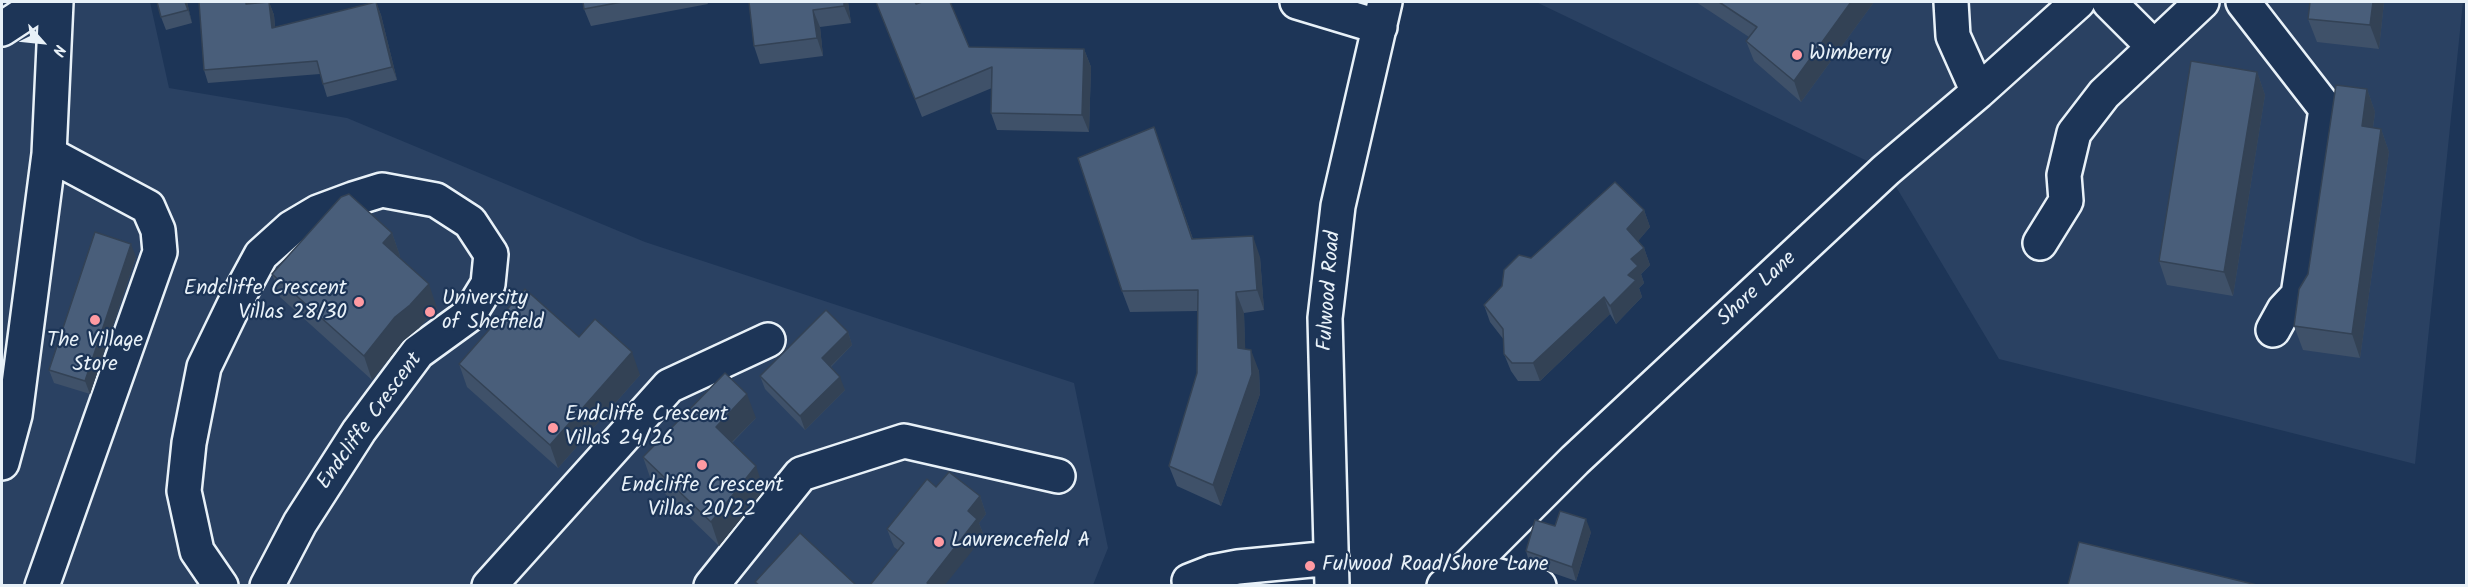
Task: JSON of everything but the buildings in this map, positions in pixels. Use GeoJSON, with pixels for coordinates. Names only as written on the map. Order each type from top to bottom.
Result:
{"type":"FeatureCollection","features":[{"type":"Feature","properties":{"kind":"street"},"geometry":{"type":"LineString","coordinates":[[2,29],[43,2]]}},
{"type":"Feature","properties":{"kind":"street"},"geometry":{"type":"LineString","coordinates":[[2,463],[15,415],[49,154],[56,2]]}},
{"type":"Feature","properties":{"kind":"street"},"geometry":{"type":"LineString","coordinates":[[1297,2],[1382,14]]}},
{"type":"Feature","properties":{"kind":"street"},"geometry":{"type":"LineString","coordinates":[[1951,2],[1953,36],[1978,92]]}},
{"type":"Feature","properties":{"kind":"street","name":"Shore Lane"},"geometry":{"type":"LineString","coordinates":[[1456,577],[1575,460],[1852,202],[2078,2]]}},
{"type":"Feature","properties":{"kind":"street"},"geometry":{"type":"LineString","coordinates":[[2109,2],[2153,46]]}},
{"type":"Feature","properties":{"kind":"street"},"geometry":{"type":"LineString","coordinates":[[2040,243],[2066,201],[2064,175],[2074,134],[2104,94],[2202,2]]}},
{"type":"Feature","properties":{"kind":"street"},"geometry":{"type":"LineString","coordinates":[[2243,2],[2326,109],[2298,295],[2284,310],[2273,330]]}},
{"type":"Feature","properties":{"kind":"street","name":"Fulwood Road"},"geometry":{"type":"LineString","coordinates":[[1332,572],[1325,318],[1338,206],[1382,14]]}},
{"type":"Feature","properties":{"kind":"street"},"geometry":{"type":"LineString","coordinates":[[42,585],[160,252],[158,230],[148,207],[49,154]]}},
{"type":"Feature","properties":{"kind":"street","name":"Endcliffe Crescent"},"geometry":{"type":"LineString","coordinates":[[221,585],[197,551],[184,491],[189,443],[204,367],[261,255],[291,228],[318,212],[353,199],[382,190],[436,200],[470,222],[491,254],[488,284],[469,315],[418,352],[359,432],[300,523],[267,585]]}},
{"type":"Feature","properties":{"kind":"street"},"geometry":{"type":"LineString","coordinates":[[489,585],[669,386],[768,340]]}},
{"type":"Feature","properties":{"kind":"street"},"geometry":{"type":"LineString","coordinates":[[711,585],[801,474],[904,441],[1058,476]]}},
{"type":"Feature","properties":{"kind":"street"},"geometry":{"type":"LineString","coordinates":[[1189,581],[1212,572],[1238,567],[1332,572]]}},
{"type":"Feature","properties":{"kind":"street"},"geometry":{"type":"LineString","coordinates":[[1456,577],[1539,585]]}},
{"type":"Feature","properties":{"kind":"shaded area","name":"University of Sheffield"},"geometry":{"type":"Polygon","coordinates":[[[2,2],[150,2],[169,88],[347,118],[645,242],[1074,383],[1108,548],[1093,585],[2,585],[2,2]]]}},
{"type":"Feature","properties":{"kind":"shaded area"},"geometry":{"type":"Polygon","coordinates":[[[1536,2],[2463,2],[2415,464],[1999,359],[1886,170],[1536,2]]]}},
{"type":"Feature","properties":{"kind":"place","name":"Wimberry"},"geometry":{"type":"Point","coordinates":[1797,55]}},
{"type":"Feature","properties":{"kind":"place","name":"Endcliffe Crescent Villas 28/30"},"geometry":{"type":"Point","coordinates":[359,302]}},
{"type":"Feature","properties":{"kind":"place","name":"University of Sheffield"},"geometry":{"type":"Point","coordinates":[430,312]}},
{"type":"Feature","properties":{"kind":"place","name":"The Village Store"},"geometry":{"type":"Point","coordinates":[95,320]}},
{"type":"Feature","properties":{"kind":"place","name":"Endcliffe Crescent Villas 24/26"},"geometry":{"type":"Point","coordinates":[553,428]}},
{"type":"Feature","properties":{"kind":"place","name":"Endcliffe Crescent Villas 20/22"},"geometry":{"type":"Point","coordinates":[702,465]}},
{"type":"Feature","properties":{"kind":"place","name":"Lawrencefield A"},"geometry":{"type":"Point","coordinates":[939,542]}},
{"type":"Feature","properties":{"kind":"place","name":"Fulwood Road/Shore Lane"},"geometry":{"type":"Point","coordinates":[1310,566]}}]}
